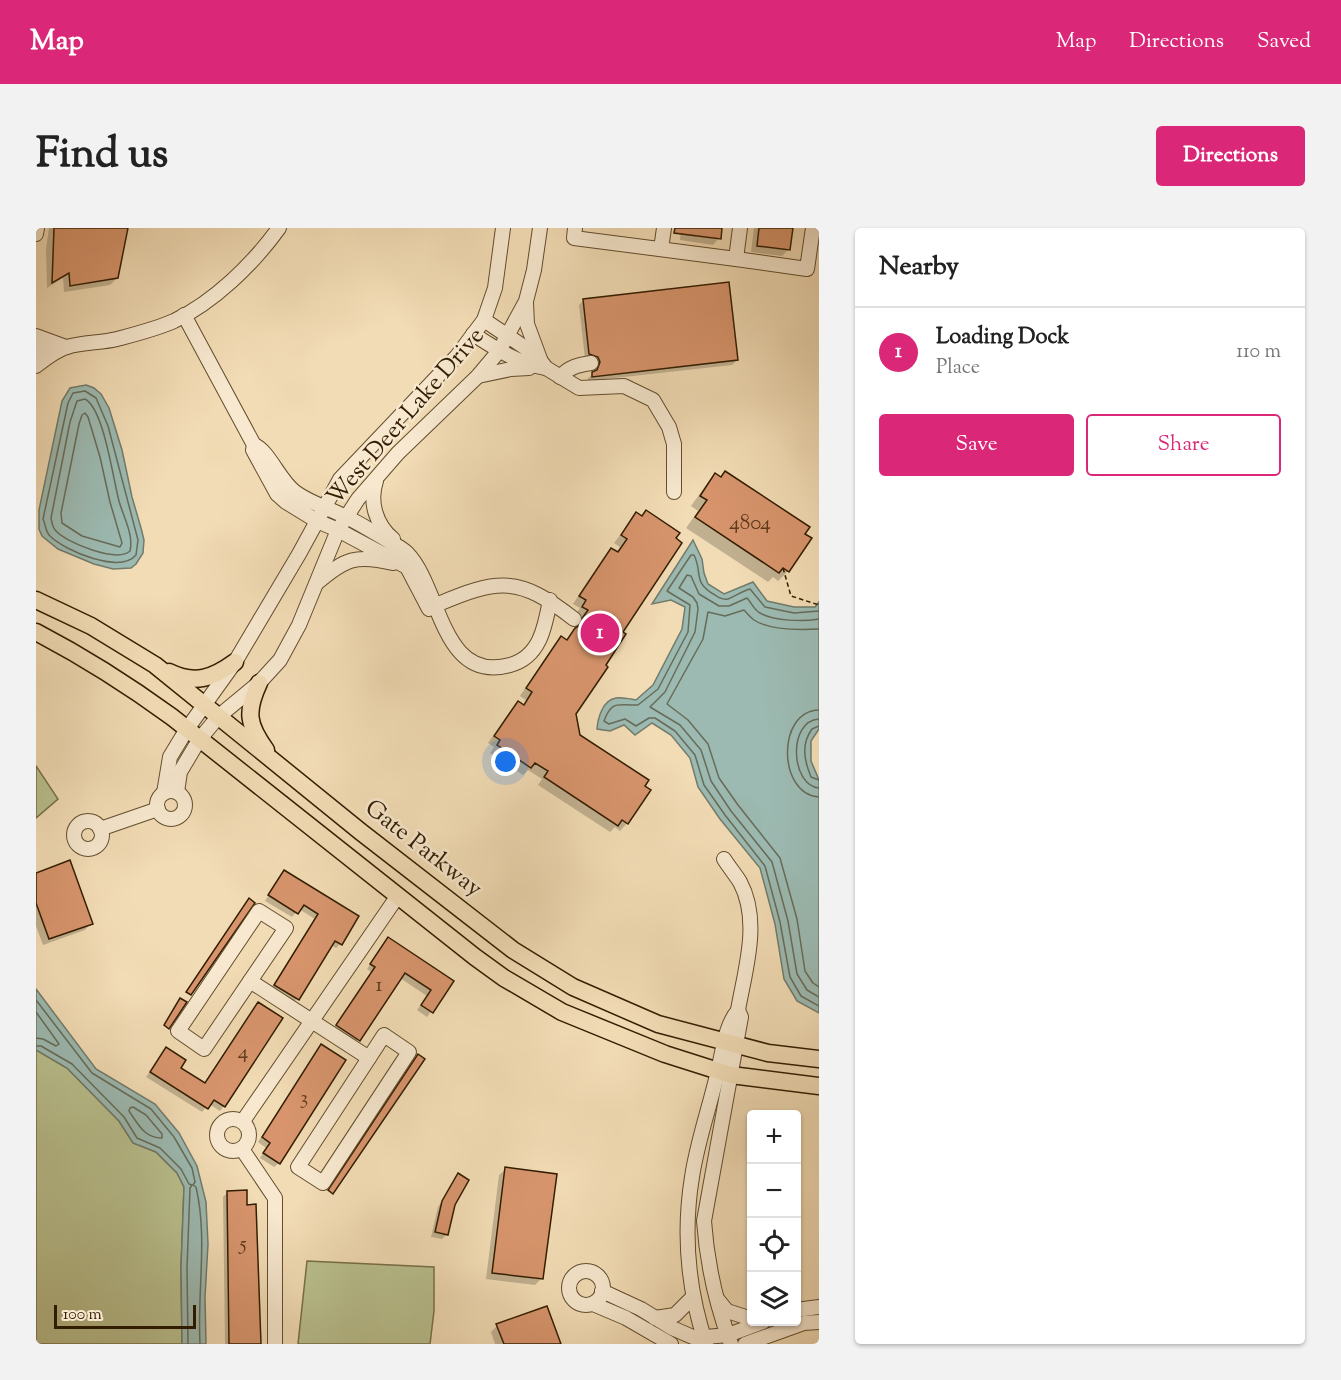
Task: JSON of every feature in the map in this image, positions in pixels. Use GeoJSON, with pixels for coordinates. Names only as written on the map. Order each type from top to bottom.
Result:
{"type":"FeatureCollection","features":[{"type":"Feature","properties":{"kind":"main road","name":"Gate Parkway"},"geometry":{"type":"LineString","coordinates":[[36,600],[91,626],[155,665],[277,765],[513,950],[573,987],[658,1024],[783,1055],[819,1059]]}},
{"type":"Feature","properties":{"kind":"main road"},"geometry":{"type":"LineString","coordinates":[[36,632],[121,680],[504,978],[562,1012],[610,1034],[724,1074],[819,1086]]}},
{"type":"Feature","properties":{"kind":"main road"},"geometry":{"type":"LineString","coordinates":[[155,665],[176,676],[204,678],[218,674],[235,662]]}},
{"type":"Feature","properties":{"kind":"main road"},"geometry":{"type":"LineString","coordinates":[[259,683],[251,700],[251,724],[256,737],[277,765]]}},
{"type":"Feature","properties":{"kind":"street"},"geometry":{"type":"LineString","coordinates":[[36,234],[37,228]]}},
{"type":"Feature","properties":{"kind":"street"},"geometry":{"type":"LineString","coordinates":[[36,350],[113,340],[172,322],[214,295],[249,266],[279,228]]}},
{"type":"Feature","properties":{"kind":"street","name":"West Deer Lake Drive"},"geometry":{"type":"LineString","coordinates":[[193,734],[205,706],[235,662],[340,479],[457,356],[484,321],[495,288],[503,228]]}},
{"type":"Feature","properties":{"kind":"street","name":"West Deer Lake Drive"},"geometry":{"type":"LineString","coordinates":[[193,734],[218,717],[259,683],[280,660],[299,624],[338,530],[358,499],[398,453],[478,376],[499,351],[526,301],[534,270],[540,228]]}},
{"type":"Feature","properties":{"kind":"street"},"geometry":{"type":"LineString","coordinates":[[575,228],[574,238],[807,269],[813,228]]}},
{"type":"Feature","properties":{"kind":"street"},"geometry":{"type":"LineString","coordinates":[[662,249],[664,228]]}},
{"type":"Feature","properties":{"kind":"street"},"geometry":{"type":"LineString","coordinates":[[736,259],[740,228]]}},
{"type":"Feature","properties":{"kind":"street"},"geometry":{"type":"LineString","coordinates":[[526,301],[527,324],[541,365]]}},
{"type":"Feature","properties":{"kind":"street"},"geometry":{"type":"LineString","coordinates":[[184,315],[254,445],[253,450],[265,464],[296,492],[346,517],[405,551]]}},
{"type":"Feature","properties":{"kind":"street"},"geometry":{"type":"LineString","coordinates":[[484,321],[536,355],[541,365],[579,388],[624,386],[653,400],[669,427],[674,444],[674,492]]}},
{"type":"Feature","properties":{"kind":"street"},"geometry":{"type":"LineString","coordinates":[[474,334],[499,351],[529,366],[541,365]]}},
{"type":"Feature","properties":{"kind":"street"},"geometry":{"type":"LineString","coordinates":[[36,336],[66,347]]}},
{"type":"Feature","properties":{"kind":"street"},"geometry":{"type":"LineString","coordinates":[[36,366],[66,347]]}},
{"type":"Feature","properties":{"kind":"street"},"geometry":{"type":"LineString","coordinates":[[560,377],[567,370],[591,363]]}},
{"type":"Feature","properties":{"kind":"street"},"geometry":{"type":"LineString","coordinates":[[478,376],[541,365]]}},
{"type":"Feature","properties":{"kind":"street"},"geometry":{"type":"LineString","coordinates":[[265,464],[277,494],[317,522],[338,530],[408,567],[451,641],[460,653],[475,664],[496,668],[517,663],[539,643],[550,600]]}},
{"type":"Feature","properties":{"kind":"street"},"geometry":{"type":"LineString","coordinates":[[377,478],[372,492],[378,522],[417,565],[433,607]]}},
{"type":"Feature","properties":{"kind":"street"},"geometry":{"type":"LineString","coordinates":[[316,584],[337,566],[351,560],[366,558],[408,567]]}},
{"type":"Feature","properties":{"kind":"street"},"geometry":{"type":"LineString","coordinates":[[433,607],[468,592],[493,586],[512,586],[550,600],[574,619]]}},
{"type":"Feature","properties":{"kind":"street"},"geometry":{"type":"LineString","coordinates":[[170,793],[170,757],[193,734]]}},
{"type":"Feature","properties":{"kind":"street"},"geometry":{"type":"LineString","coordinates":[[170,793],[181,795],[185,803],[180,815],[167,818],[158,809],[158,800],[170,793]]}},
{"type":"Feature","properties":{"kind":"street"},"geometry":{"type":"LineString","coordinates":[[100,829],[158,809]]}},
{"type":"Feature","properties":{"kind":"street"},"geometry":{"type":"LineString","coordinates":[[724,859],[741,884],[750,924],[750,944],[738,1010],[741,1017],[730,1043],[724,1074],[704,1221],[716,1297],[729,1340]]}},
{"type":"Feature","properties":{"kind":"street"},"geometry":{"type":"LineString","coordinates":[[243,1121],[397,897]]}},
{"type":"Feature","properties":{"kind":"street"},"geometry":{"type":"LineString","coordinates":[[259,911],[286,928],[250,981],[204,1049],[178,1032],[259,911]]}},
{"type":"Feature","properties":{"kind":"street"},"geometry":{"type":"LineString","coordinates":[[250,981],[369,1058]]}},
{"type":"Feature","properties":{"kind":"street"},"geometry":{"type":"LineString","coordinates":[[384,1035],[409,1052],[323,1183],[298,1167],[369,1058],[384,1035]]}},
{"type":"Feature","properties":{"kind":"street"},"geometry":{"type":"LineString","coordinates":[[705,1341],[693,1297],[689,1270],[688,1204],[692,1175],[724,1074]]}},
{"type":"Feature","properties":{"kind":"street"},"geometry":{"type":"LineString","coordinates":[[232,1118],[243,1121],[247,1125],[250,1135],[242,1149],[237,1151],[221,1146],[217,1131],[223,1122],[232,1118]]}},
{"type":"Feature","properties":{"kind":"street"},"geometry":{"type":"LineString","coordinates":[[242,1149],[275,1198],[275,1344]]}},
{"type":"Feature","properties":{"kind":"street"},"geometry":{"type":"LineString","coordinates":[[593,1304],[602,1291],[601,1281],[593,1273],[582,1272],[573,1278],[569,1288],[573,1299],[582,1305],[593,1304],[626,1318],[671,1344]]}},
{"type":"Feature","properties":{"kind":"street"},"geometry":{"type":"LineString","coordinates":[[602,1291],[656,1317],[686,1335],[705,1341],[729,1340],[756,1326]]}},
{"type":"Feature","properties":{"kind":"street"},"geometry":{"type":"LineString","coordinates":[[656,1317],[675,1315],[693,1297]]}},
{"type":"Feature","properties":{"kind":"street"},"geometry":{"type":"LineString","coordinates":[[716,1297],[727,1311],[747,1317]]}},
{"type":"Feature","properties":{"kind":"street"},"geometry":{"type":"LineString","coordinates":[[801,1309],[819,1307]]}},
{"type":"Feature","properties":{"kind":"street"},"geometry":{"type":"LineString","coordinates":[[745,1344],[769,1339],[804,1323],[819,1322]]}},
{"type":"Feature","properties":{"kind":"path"},"geometry":{"type":"LineString","coordinates":[[783,568],[791,596],[819,605]]}},
{"type":"Feature","properties":{"kind":"green space"},"geometry":{"type":"Polygon","coordinates":[[[36,766],[58,799],[36,818],[36,766]]]}},
{"type":"Feature","properties":{"kind":"green space"},"geometry":{"type":"Polygon","coordinates":[[[36,1050],[67,1068],[119,1121],[133,1143],[156,1152],[177,1173],[184,1187],[181,1268],[182,1344],[36,1344],[36,1050]]]}},
{"type":"Feature","properties":{"kind":"green space"},"geometry":{"type":"Polygon","coordinates":[[[307,1261],[434,1267],[434,1311],[430,1344],[298,1344],[307,1261]]]}},
{"type":"Feature","properties":{"kind":"water"},"geometry":{"type":"Polygon","coordinates":[[[86,385],[101,394],[109,408],[122,450],[144,540],[143,553],[131,568],[113,569],[58,549],[42,536],[39,529],[39,510],[62,401],[70,388],[86,385]]]}},
{"type":"Feature","properties":{"kind":"water"},"geometry":{"type":"Polygon","coordinates":[[[693,540],[702,559],[708,584],[724,594],[753,582],[767,601],[794,607],[815,607],[819,602],[819,729],[811,741],[811,761],[819,780],[819,1013],[797,1001],[784,979],[775,924],[760,868],[720,819],[698,787],[690,758],[671,735],[652,723],[635,735],[624,725],[610,731],[597,729],[600,714],[611,699],[636,700],[653,685],[682,629],[685,607],[671,600],[652,604],[693,540]]]}},
{"type":"Feature","properties":{"kind":"water"},"geometry":{"type":"Polygon","coordinates":[[[36,989],[96,1069],[155,1104],[179,1133],[197,1166],[206,1202],[208,1244],[205,1297],[206,1344],[182,1344],[181,1268],[184,1187],[177,1173],[156,1152],[133,1143],[119,1121],[67,1068],[36,1050],[36,989]]]}},
{"type":"Feature","properties":{"kind":"building"},"geometry":{"type":"Polygon","coordinates":[[[54,228],[128,228],[118,278],[70,286],[69,273],[52,283],[54,228]]]}},
{"type":"Feature","properties":{"kind":"building"},"geometry":{"type":"Polygon","coordinates":[[[675,228],[722,228],[721,239],[674,233],[675,228]]]}},
{"type":"Feature","properties":{"kind":"building"},"geometry":{"type":"Polygon","coordinates":[[[759,228],[793,228],[790,250],[757,246],[759,228]]]}},
{"type":"Feature","properties":{"kind":"building"},"geometry":{"type":"Polygon","coordinates":[[[729,282],[738,360],[592,377],[592,372],[597,370],[600,362],[598,357],[589,354],[583,299],[729,282]]]}},
{"type":"Feature","properties":{"kind":"building"},"geometry":{"type":"Polygon","coordinates":[[[725,471],[810,527],[805,534],[812,538],[789,572],[783,568],[779,573],[695,517],[707,500],[700,496],[715,473],[721,477],[725,471]]]}},
{"type":"Feature","properties":{"kind":"building"},"geometry":{"type":"Polygon","coordinates":[[[646,510],[680,533],[676,538],[682,543],[623,632],[626,634],[606,665],[608,667],[576,714],[580,735],[649,780],[645,786],[651,790],[628,824],[622,820],[618,826],[544,777],[548,771],[535,763],[531,768],[497,745],[500,740],[494,736],[518,701],[524,705],[532,692],[526,688],[561,636],[567,640],[575,628],[582,624],[583,617],[588,610],[582,607],[586,600],[579,596],[611,548],[618,552],[627,539],[621,535],[636,512],[642,516],[646,510]]]}},
{"type":"Feature","properties":{"kind":"building"},"geometry":{"type":"Polygon","coordinates":[[[70,860],[93,924],[49,939],[36,903],[36,873],[70,860]]]}},
{"type":"Feature","properties":{"kind":"building"},"geometry":{"type":"Polygon","coordinates":[[[284,870],[359,916],[342,945],[335,941],[299,1000],[274,985],[318,914],[304,905],[298,914],[268,895],[284,870]]]}},
{"type":"Feature","properties":{"kind":"building"},"geometry":{"type":"Polygon","coordinates":[[[249,898],[255,903],[191,995],[186,992],[249,898]]]}},
{"type":"Feature","properties":{"kind":"building"},"geometry":{"type":"Polygon","coordinates":[[[388,937],[454,981],[433,1013],[421,1005],[431,990],[405,973],[360,1041],[336,1025],[375,967],[370,964],[388,937]]]}},
{"type":"Feature","properties":{"kind":"building"},"geometry":{"type":"Polygon","coordinates":[[[180,998],[187,1002],[169,1029],[164,1025],[180,998]]]}},
{"type":"Feature","properties":{"kind":"building"},"geometry":{"type":"Polygon","coordinates":[[[258,1002],[283,1018],[225,1107],[214,1100],[208,1109],[150,1072],[166,1047],[186,1060],[181,1068],[205,1083],[258,1002]]]}},
{"type":"Feature","properties":{"kind":"building"},"geometry":{"type":"Polygon","coordinates":[[[321,1044],[346,1060],[280,1164],[263,1153],[270,1143],[262,1137],[321,1044]]]}},
{"type":"Feature","properties":{"kind":"building"},"geometry":{"type":"Polygon","coordinates":[[[418,1054],[425,1059],[333,1194],[328,1190],[418,1054]]]}},
{"type":"Feature","properties":{"kind":"building"},"geometry":{"type":"Polygon","coordinates":[[[505,1167],[557,1174],[543,1279],[492,1273],[505,1167]]]}},
{"type":"Feature","properties":{"kind":"building"},"geometry":{"type":"Polygon","coordinates":[[[458,1173],[469,1180],[455,1205],[448,1235],[435,1232],[442,1201],[458,1173]]]}},
{"type":"Feature","properties":{"kind":"building"},"geometry":{"type":"Polygon","coordinates":[[[247,1190],[247,1205],[256,1204],[261,1344],[229,1344],[227,1191],[247,1190]]]}},
{"type":"Feature","properties":{"kind":"building"},"geometry":{"type":"Polygon","coordinates":[[[547,1306],[561,1344],[504,1344],[496,1324],[547,1306]]]}},
{"type":"Feature","properties":{"kind":"place","name":"Loading Dock"},"geometry":{"type":"Point","coordinates":[600,633]}}]}
